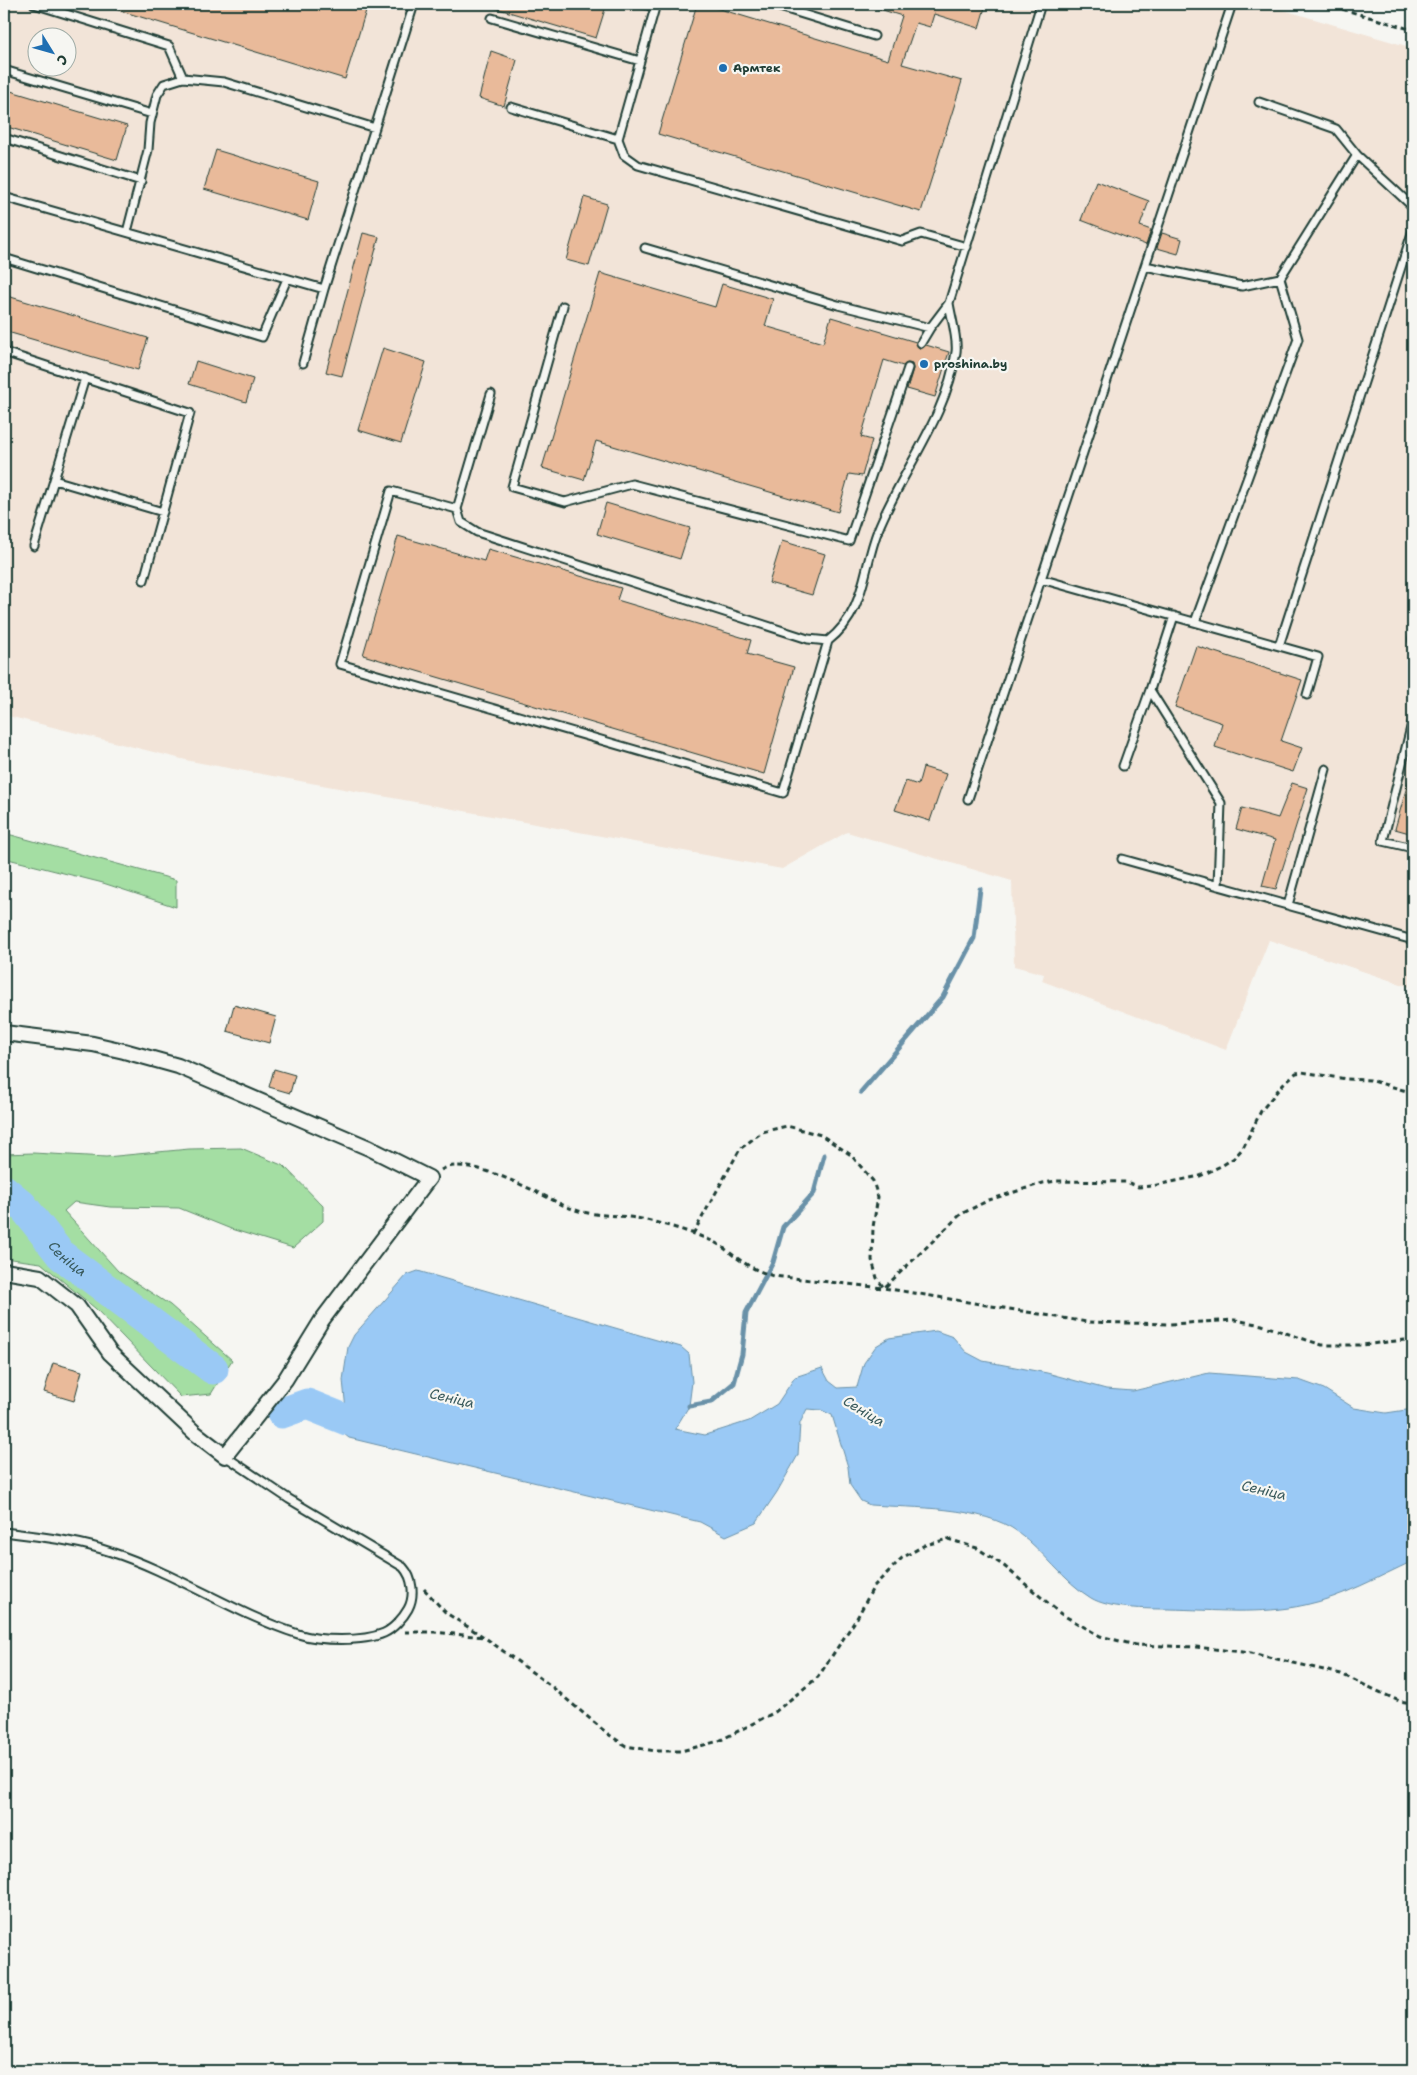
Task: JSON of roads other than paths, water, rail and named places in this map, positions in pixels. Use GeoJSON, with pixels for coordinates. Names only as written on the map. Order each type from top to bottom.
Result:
{"type":"FeatureCollection","features":[{"type":"Feature","properties":{"kind":"street"},"geometry":{"type":"LineString","coordinates":[[4,1033],[93,1044],[124,1050],[178,1066],[369,1148],[429,1178],[322,1320],[286,1380],[225,1456],[195,1432],[110,1353],[77,1306],[40,1277],[4,1271]]}},
{"type":"Feature","properties":{"kind":"lane"},"geometry":{"type":"LineString","coordinates":[[34,4],[169,46],[183,78]]}},
{"type":"Feature","properties":{"kind":"lane"},"geometry":{"type":"LineString","coordinates":[[303,363],[324,289],[414,4]]}},
{"type":"Feature","properties":{"kind":"lane"},"geometry":{"type":"LineString","coordinates":[[643,4],[655,5],[618,139],[624,155],[638,165],[902,241],[921,234],[967,247]]}},
{"type":"Feature","properties":{"kind":"lane"},"geometry":{"type":"LineString","coordinates":[[770,4],[874,36]]}},
{"type":"Feature","properties":{"kind":"lane"},"geometry":{"type":"LineString","coordinates":[[921,343],[949,303],[1041,4]]}},
{"type":"Feature","properties":{"kind":"lane"},"geometry":{"type":"LineString","coordinates":[[968,799],[1232,4]]}},
{"type":"Feature","properties":{"kind":"lane"},"geometry":{"type":"LineString","coordinates":[[492,18],[640,61]]}},
{"type":"Feature","properties":{"kind":"lane"},"geometry":{"type":"LineString","coordinates":[[4,70],[152,114]]}},
{"type":"Feature","properties":{"kind":"lane"},"geometry":{"type":"LineString","coordinates":[[127,232],[141,181],[152,114],[157,95],[164,84],[183,78],[224,82],[375,128]]}},
{"type":"Feature","properties":{"kind":"lane"},"geometry":{"type":"LineString","coordinates":[[1260,102],[1336,129],[1357,155],[1413,207]]}},
{"type":"Feature","properties":{"kind":"lane"},"geometry":{"type":"LineString","coordinates":[[512,107],[618,139]]}},
{"type":"Feature","properties":{"kind":"lane"},"geometry":{"type":"LineString","coordinates":[[4,138],[141,181]]}},
{"type":"Feature","properties":{"kind":"lane"},"geometry":{"type":"LineString","coordinates":[[1145,266],[1242,286],[1280,278],[1357,155]]}},
{"type":"Feature","properties":{"kind":"lane"},"geometry":{"type":"LineString","coordinates":[[4,197],[324,289]]}},
{"type":"Feature","properties":{"kind":"lane"},"geometry":{"type":"LineString","coordinates":[[1279,646],[1413,230]]}},
{"type":"Feature","properties":{"kind":"lane"},"geometry":{"type":"LineString","coordinates":[[645,248],[838,305],[930,328]]}},
{"type":"Feature","properties":{"kind":"lane"},"geometry":{"type":"LineString","coordinates":[[4,258],[262,337],[287,278]]}},
{"type":"Feature","properties":{"kind":"lane"},"geometry":{"type":"LineString","coordinates":[[1195,622],[1298,339],[1280,278]]}},
{"type":"Feature","properties":{"kind":"lane"},"geometry":{"type":"LineString","coordinates":[[457,510],[391,491],[340,664],[783,793],[828,642],[842,630],[858,601],[878,530],[942,402],[956,351],[949,303]]}},
{"type":"Feature","properties":{"kind":"lane"},"geometry":{"type":"LineString","coordinates":[[563,306],[512,487],[565,502],[632,484],[849,541],[908,368]]}},
{"type":"Feature","properties":{"kind":"lane"},"geometry":{"type":"LineString","coordinates":[[4,352],[190,413],[144,580]]}},
{"type":"Feature","properties":{"kind":"lane"},"geometry":{"type":"LineString","coordinates":[[34,546],[85,378]]}},
{"type":"Feature","properties":{"kind":"lane"},"geometry":{"type":"LineString","coordinates":[[491,394],[457,510],[461,522],[477,532],[808,639],[828,642]]}},
{"type":"Feature","properties":{"kind":"lane"},"geometry":{"type":"LineString","coordinates":[[54,480],[163,512]]}},
{"type":"Feature","properties":{"kind":"lane"},"geometry":{"type":"LineString","coordinates":[[1041,579],[1318,657],[1307,695]]}},
{"type":"Feature","properties":{"kind":"lane"},"geometry":{"type":"LineString","coordinates":[[1123,766],[1174,616]]}},
{"type":"Feature","properties":{"kind":"lane"},"geometry":{"type":"LineString","coordinates":[[1150,690],[1221,803],[1218,886]]}},
{"type":"Feature","properties":{"kind":"lane"},"geometry":{"type":"LineString","coordinates":[[1413,719],[1383,840],[1413,848]]}},
{"type":"Feature","properties":{"kind":"lane"},"geometry":{"type":"LineString","coordinates":[[1288,905],[1326,769]]}},
{"type":"Feature","properties":{"kind":"lane"},"geometry":{"type":"LineString","coordinates":[[1122,859],[1413,940]]}},
{"type":"Feature","properties":{"kind":"lane"},"geometry":{"type":"LineString","coordinates":[[4,1532],[66,1540],[112,1552],[163,1573],[259,1619],[300,1634],[326,1639],[370,1637],[385,1633],[400,1621],[408,1609],[412,1597],[412,1582],[408,1572],[396,1562],[289,1499],[225,1456]]}},
{"type":"Feature","properties":{"kind":"water"},"geometry":{"type":"Polygon","coordinates":[[[418,1271],[681,1347],[689,1354],[692,1382],[689,1406],[675,1429],[705,1435],[749,1421],[777,1404],[795,1377],[822,1368],[829,1381],[838,1388],[857,1387],[864,1363],[876,1346],[889,1338],[936,1331],[953,1337],[966,1352],[983,1361],[1047,1373],[1106,1389],[1133,1391],[1209,1373],[1299,1380],[1324,1389],[1354,1408],[1386,1413],[1413,1409],[1413,1561],[1333,1597],[1288,1608],[1220,1611],[1139,1608],[1099,1602],[1071,1583],[1018,1532],[1003,1523],[967,1513],[926,1508],[870,1505],[861,1501],[850,1485],[848,1467],[832,1415],[821,1410],[807,1409],[800,1423],[798,1455],[777,1492],[756,1523],[726,1536],[700,1522],[349,1438],[344,1434],[347,1420],[343,1380],[348,1347],[354,1335],[407,1275],[418,1271]]]}},
{"type":"Feature","properties":{"kind":"waterway"},"geometry":{"type":"LineString","coordinates":[[861,1092],[943,997],[974,938],[980,889]]}},
{"type":"Feature","properties":{"kind":"waterway"},"geometry":{"type":"LineString","coordinates":[[689,1406],[711,1402],[734,1383],[742,1354],[746,1313],[773,1262],[783,1227],[814,1193],[824,1155]]}},
{"type":"Feature","properties":{"kind":"waterway","name":"Сеніца"},"geometry":{"type":"LineString","coordinates":[[4,1190],[22,1205],[61,1255],[213,1369]]}},
{"type":"Feature","properties":{"kind":"waterway","name":"Сеніца"},"geometry":{"type":"LineString","coordinates":[[282,1413],[307,1404],[347,1420],[386,1402]]}},
{"type":"Feature","properties":{"kind":"place","name":"Армтек"},"geometry":{"type":"Point","coordinates":[723,68]}},
{"type":"Feature","properties":{"kind":"place","name":"proshina.by"},"geometry":{"type":"Point","coordinates":[924,364]}}]}
